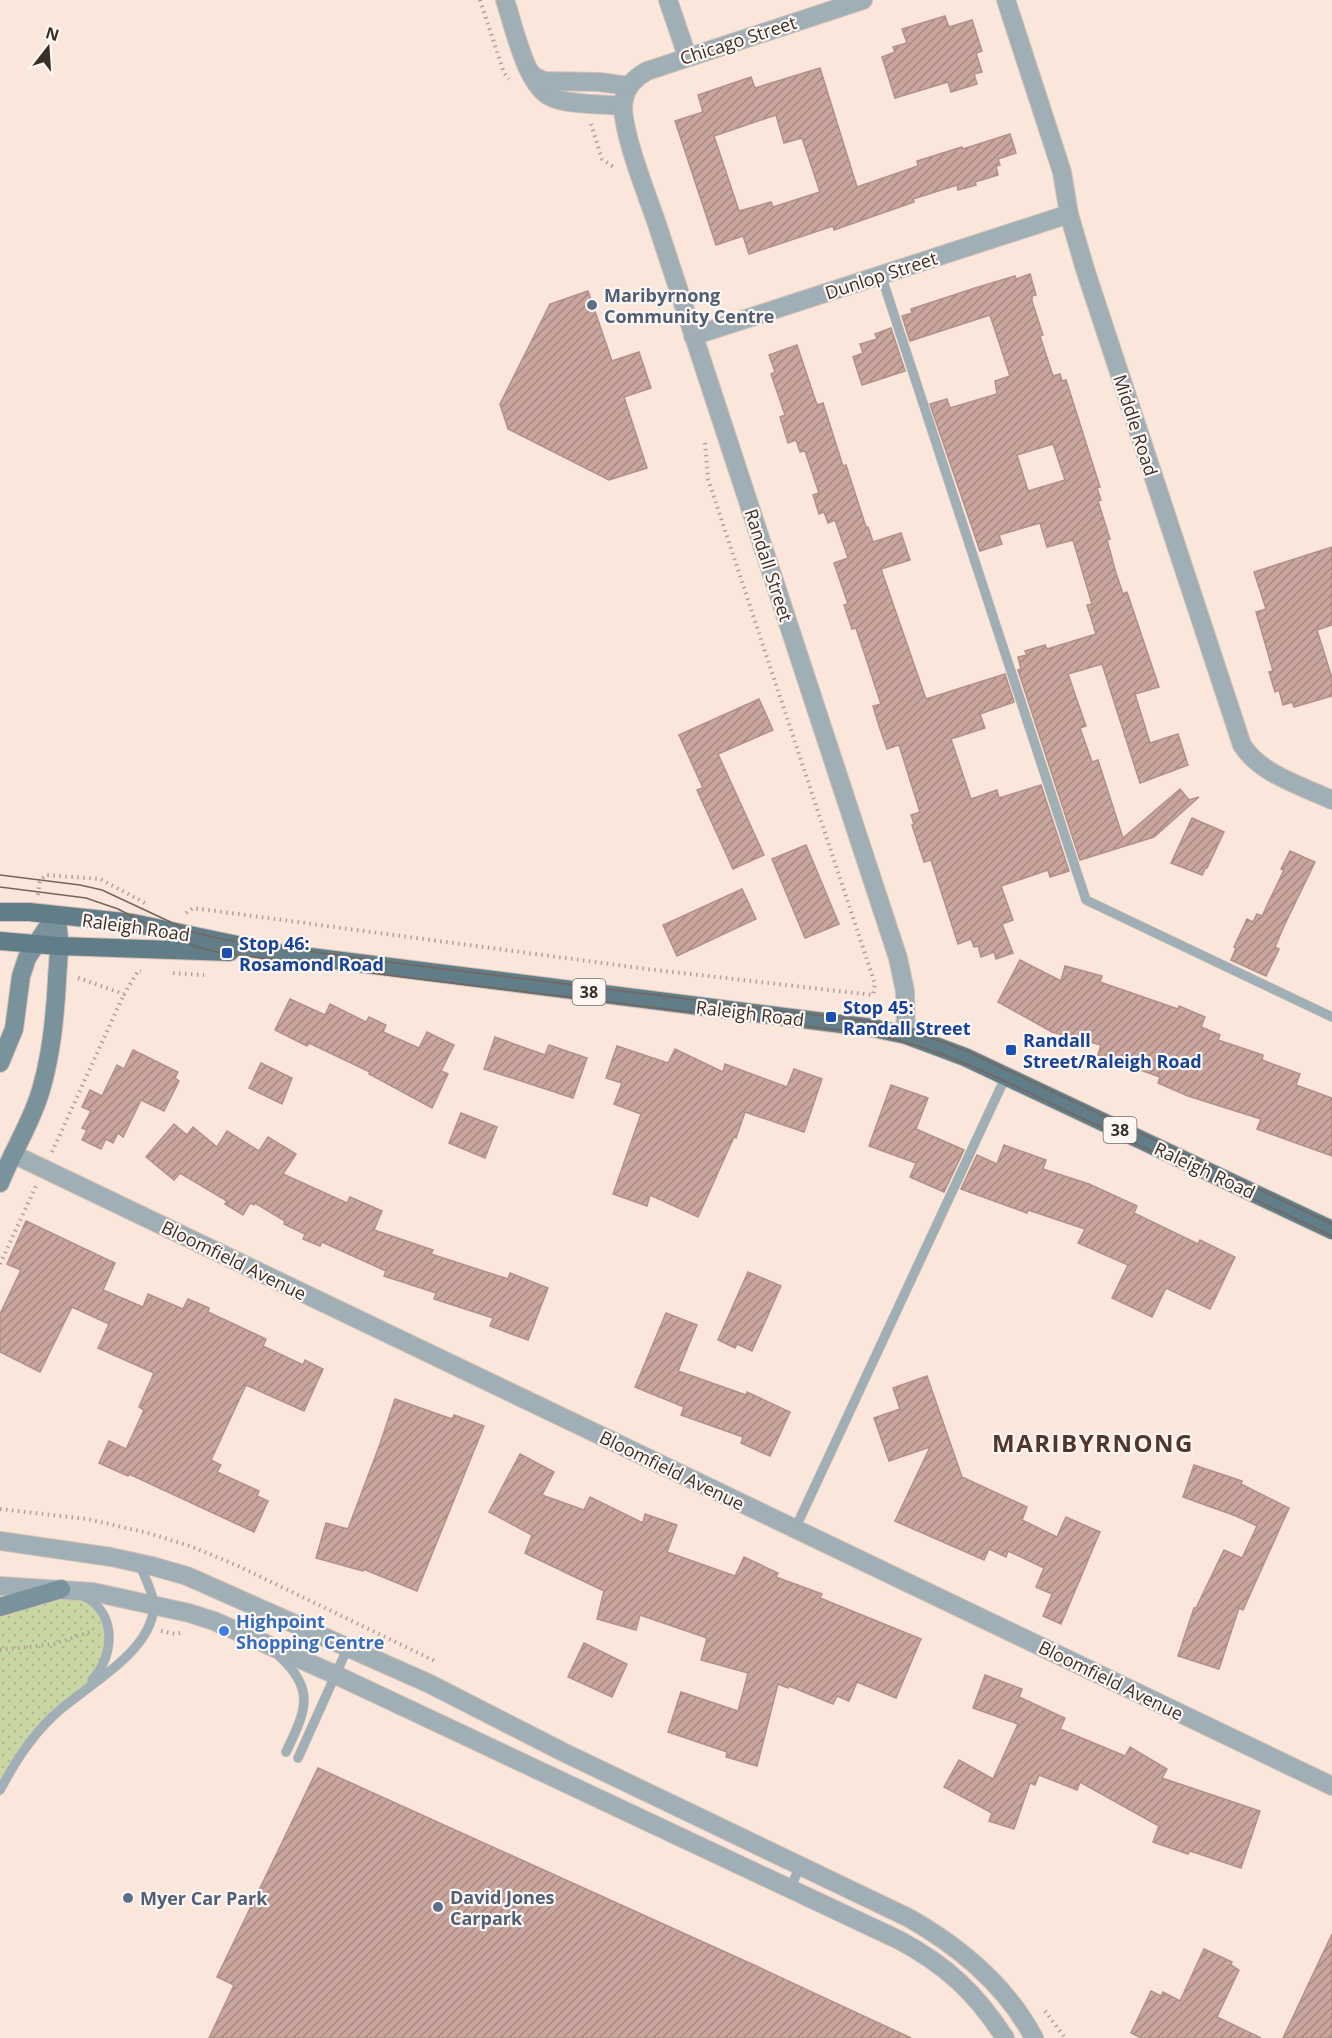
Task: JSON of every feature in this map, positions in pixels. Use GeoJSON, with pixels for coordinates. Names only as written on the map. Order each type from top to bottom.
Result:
{"type":"FeatureCollection","features":[{"type":"Feature","properties":{"kind":"main road","name":"Raleigh Road"},"geometry":{"type":"LineString","coordinates":[[0,912],[30,912],[152,926],[271,952],[873,1028],[906,1035],[937,1045],[1006,1076],[1332,1230]]}},
{"type":"Feature","properties":{"kind":"main road","name":"Raleigh Road"},"geometry":{"type":"LineString","coordinates":[[0,941],[59,946],[271,952]]}},
{"type":"Feature","properties":{"kind":"street"},"geometry":{"type":"LineString","coordinates":[[506,0],[529,70],[537,86],[550,97],[562,100],[626,96]]}},
{"type":"Feature","properties":{"kind":"street"},"geometry":{"type":"LineString","coordinates":[[668,0],[687,56]]}},
{"type":"Feature","properties":{"kind":"street","name":"Chicago Street"},"geometry":{"type":"LineString","coordinates":[[626,96],[640,74],[687,56],[862,0]]}},
{"type":"Feature","properties":{"kind":"street","name":"Middle Road"},"geometry":{"type":"LineString","coordinates":[[1006,0],[1062,172],[1069,214],[1085,269],[1242,745],[1254,760],[1281,776],[1332,800]]}},
{"type":"Feature","properties":{"kind":"street","name":"Randall Street"},"geometry":{"type":"LineString","coordinates":[[626,96],[626,130],[898,958],[905,991],[906,1035]]}},
{"type":"Feature","properties":{"kind":"street","name":"Dunlop Street"},"geometry":{"type":"LineString","coordinates":[[693,336],[1069,214]]}},
{"type":"Feature","properties":{"kind":"street"},"geometry":{"type":"LineString","coordinates":[[0,1063],[14,1029],[22,971],[34,944],[55,916]]}},
{"type":"Feature","properties":{"kind":"street"},"geometry":{"type":"LineString","coordinates":[[0,1181],[38,1100],[46,1071],[53,1032],[59,946],[59,929],[55,916]]}},
{"type":"Feature","properties":{"kind":"street","name":"Bloomfield Avenue"},"geometry":{"type":"LineString","coordinates":[[13,1154],[1332,1786]]}},
{"type":"Feature","properties":{"kind":"street"},"geometry":{"type":"LineString","coordinates":[[0,1541],[139,1563],[187,1576],[475,1706],[553,1747],[909,1918],[937,1934],[986,1974],[1010,2002],[1034,2038]]}},
{"type":"Feature","properties":{"kind":"street"},"geometry":{"type":"LineString","coordinates":[[0,1586],[93,1592],[189,1612],[263,1642],[899,1940],[944,1967],[990,2014],[1005,2038]]}},
{"type":"Feature","properties":{"kind":"street"},"geometry":{"type":"LineString","coordinates":[[0,1607],[61,1589]]}},
{"type":"Feature","properties":{"kind":"lane"},"geometry":{"type":"LineString","coordinates":[[881,275],[1086,900],[1332,1017]]}},
{"type":"Feature","properties":{"kind":"lane"},"geometry":{"type":"LineString","coordinates":[[795,1529],[1006,1076]]}},
{"type":"Feature","properties":{"kind":"lane"},"geometry":{"type":"LineString","coordinates":[[0,1790],[19,1755],[34,1736],[54,1715],[128,1655],[138,1644],[148,1626],[154,1605],[139,1563]]}},
{"type":"Feature","properties":{"kind":"lane"},"geometry":{"type":"LineString","coordinates":[[61,1589],[81,1594],[97,1604],[105,1616],[107,1625],[109,1645],[105,1662],[97,1675],[78,1695]]}},
{"type":"Feature","properties":{"kind":"lane"},"geometry":{"type":"LineString","coordinates":[[263,1642],[295,1671],[304,1690],[301,1721],[286,1752]]}},
{"type":"Feature","properties":{"kind":"lane"},"geometry":{"type":"LineString","coordinates":[[298,1758],[348,1647]]}},
{"type":"Feature","properties":{"kind":"lane"},"geometry":{"type":"LineString","coordinates":[[790,1888],[800,1867]]}},
{"type":"Feature","properties":{"kind":"path"},"geometry":{"type":"LineString","coordinates":[[480,0],[504,73],[514,86]]}},
{"type":"Feature","properties":{"kind":"path"},"geometry":{"type":"LineString","coordinates":[[589,119],[602,159],[617,170]]}},
{"type":"Feature","properties":{"kind":"path"},"geometry":{"type":"LineString","coordinates":[[177,918],[193,908],[647,969],[873,995],[875,984],[708,478],[702,432]]}},
{"type":"Feature","properties":{"kind":"path"},"geometry":{"type":"LineString","coordinates":[[30,912],[36,900],[40,880],[46,875],[100,879],[146,904]]}},
{"type":"Feature","properties":{"kind":"path"},"geometry":{"type":"LineString","coordinates":[[0,1264],[124,994],[138,971],[149,971]]}},
{"type":"Feature","properties":{"kind":"path"},"geometry":{"type":"LineString","coordinates":[[171,973],[204,975]]}},
{"type":"Feature","properties":{"kind":"path"},"geometry":{"type":"LineString","coordinates":[[57,976],[83,979],[124,994]]}},
{"type":"Feature","properties":{"kind":"path"},"geometry":{"type":"LineString","coordinates":[[0,1650],[54,1644],[107,1625]]}},
{"type":"Feature","properties":{"kind":"path"},"geometry":{"type":"LineString","coordinates":[[148,1626],[163,1632],[176,1634],[182,1632]]}},
{"type":"Feature","properties":{"kind":"green space"},"geometry":{"type":"Polygon","coordinates":[[[28,1598],[89,1599],[109,1631],[97,1675],[34,1736],[0,1796],[0,1607],[28,1598]]]}},
{"type":"Feature","properties":{"kind":"building"},"geometry":{"type":"Polygon","coordinates":[[[945,16],[949,27],[972,20],[982,51],[976,53],[982,72],[974,74],[977,84],[951,92],[948,82],[895,98],[882,57],[895,52],[893,47],[907,43],[902,29],[945,16]]]}},
{"type":"Feature","properties":{"kind":"building"},"geometry":{"type":"Polygon","coordinates":[[[820,68],[857,187],[918,166],[917,161],[1010,134],[1016,153],[998,159],[1000,165],[996,166],[998,175],[975,182],[976,185],[958,190],[957,185],[913,199],[914,202],[834,230],[833,226],[749,254],[743,236],[716,245],[675,121],[703,112],[698,95],[751,77],[755,88],[820,68]],[[776,115],[714,136],[739,211],[771,202],[773,207],[820,192],[802,138],[784,143],[776,115]]]}},
{"type":"Feature","properties":{"kind":"building"},"geometry":{"type":"Polygon","coordinates":[[[1030,274],[1036,295],[1032,296],[1032,301],[1043,335],[1040,336],[1053,376],[1060,374],[1062,381],[1066,380],[1100,487],[1097,488],[1101,500],[1098,501],[1110,539],[1107,540],[1116,573],[1123,594],[1127,592],[1159,687],[1135,694],[1150,743],[1178,734],[1188,765],[1140,783],[1102,664],[1068,674],[1086,726],[1080,728],[1092,762],[1098,760],[1123,838],[1180,789],[1189,800],[1199,797],[1154,837],[1080,860],[1018,670],[1021,669],[1018,657],[1027,655],[1025,651],[1045,645],[1047,649],[1096,634],[1087,605],[1092,604],[1073,540],[1047,547],[1040,523],[999,535],[1002,544],[980,551],[930,404],[947,399],[950,408],[997,394],[995,381],[1010,376],[990,315],[910,341],[902,316],[912,313],[911,309],[975,288],[1015,276],[1016,279],[1030,274]],[[1053,444],[1017,455],[1028,491],[1065,480],[1053,444]]]}},
{"type":"Feature","properties":{"kind":"building"},"geometry":{"type":"Polygon","coordinates":[[[588,291],[612,361],[639,352],[651,388],[624,397],[647,468],[609,480],[508,429],[500,404],[550,304],[588,291]]]}},
{"type":"Feature","properties":{"kind":"building"},"geometry":{"type":"Polygon","coordinates":[[[891,328],[905,371],[862,385],[853,357],[863,353],[860,344],[877,339],[875,334],[891,328]]]}},
{"type":"Feature","properties":{"kind":"building"},"geometry":{"type":"Polygon","coordinates":[[[797,345],[817,405],[823,403],[843,466],[846,465],[873,542],[901,533],[910,560],[881,569],[926,699],[1005,674],[1014,702],[980,714],[985,728],[951,739],[971,799],[997,790],[999,798],[1041,785],[1069,871],[1050,877],[1048,870],[1001,886],[1013,920],[1002,924],[1013,953],[996,959],[994,952],[981,957],[978,946],[974,947],[971,939],[958,944],[931,860],[924,862],[912,825],[914,824],[911,815],[920,812],[899,745],[887,749],[879,726],[873,706],[881,704],[856,628],[852,629],[844,605],[848,604],[834,563],[848,558],[835,520],[828,523],[824,512],[819,514],[813,495],[819,493],[805,451],[800,452],[796,440],[788,443],[780,417],[785,415],[771,374],[775,372],[769,355],[797,345]]]}},
{"type":"Feature","properties":{"kind":"building"},"geometry":{"type":"Polygon","coordinates":[[[1332,547],[1332,625],[1317,630],[1332,678],[1332,696],[1294,707],[1292,702],[1283,705],[1279,690],[1275,692],[1269,672],[1273,671],[1256,612],[1266,609],[1254,572],[1332,547]]]}},
{"type":"Feature","properties":{"kind":"building"},"geometry":{"type":"Polygon","coordinates":[[[759,699],[773,730],[718,754],[764,855],[733,869],[697,790],[703,788],[679,735],[759,699]]]}},
{"type":"Feature","properties":{"kind":"building"},"geometry":{"type":"Polygon","coordinates":[[[1192,818],[1224,832],[1202,875],[1171,863],[1192,818]]]}},
{"type":"Feature","properties":{"kind":"building"},"geometry":{"type":"Polygon","coordinates":[[[806,845],[839,924],[805,938],[772,859],[806,845]]]}},
{"type":"Feature","properties":{"kind":"building"},"geometry":{"type":"Polygon","coordinates":[[[1290,851],[1315,862],[1284,926],[1275,947],[1279,949],[1266,976],[1231,960],[1236,948],[1234,947],[1247,919],[1253,922],[1257,914],[1262,916],[1284,870],[1281,869],[1290,851]]]}},
{"type":"Feature","properties":{"kind":"building"},"geometry":{"type":"Polygon","coordinates":[[[742,889],[756,919],[677,956],[663,925],[742,889]]]}},
{"type":"Feature","properties":{"kind":"building"},"geometry":{"type":"Polygon","coordinates":[[[1020,960],[1061,981],[1065,966],[1102,976],[1100,982],[1178,1009],[1179,1006],[1205,1017],[1201,1027],[1220,1035],[1218,1040],[1263,1055],[1262,1060],[1300,1074],[1296,1085],[1332,1098],[1332,1156],[1257,1129],[1261,1119],[1188,1096],[1158,1083],[1160,1077],[1098,1055],[1101,1045],[1052,1032],[998,1002],[1020,960]]]}},
{"type":"Feature","properties":{"kind":"building"},"geometry":{"type":"Polygon","coordinates":[[[290,999],[325,1015],[330,1004],[366,1022],[369,1017],[386,1025],[383,1032],[419,1048],[427,1032],[454,1045],[441,1071],[448,1074],[432,1108],[369,1074],[370,1072],[309,1043],[307,1046],[275,1030],[290,999]]]}},
{"type":"Feature","properties":{"kind":"building"},"geometry":{"type":"Polygon","coordinates":[[[495,1037],[545,1055],[549,1045],[587,1058],[573,1098],[484,1069],[495,1037]]]}},
{"type":"Feature","properties":{"kind":"building"},"geometry":{"type":"Polygon","coordinates":[[[617,1046],[668,1063],[675,1049],[723,1072],[725,1064],[787,1087],[794,1069],[822,1079],[804,1132],[745,1112],[736,1138],[734,1137],[698,1217],[650,1195],[647,1206],[613,1194],[641,1114],[614,1104],[622,1083],[606,1078],[617,1046]]]}},
{"type":"Feature","properties":{"kind":"building"},"geometry":{"type":"Polygon","coordinates":[[[133,1050],[178,1072],[175,1078],[179,1081],[164,1111],[141,1100],[123,1137],[118,1133],[113,1143],[106,1139],[101,1149],[82,1140],[87,1130],[82,1128],[91,1111],[82,1107],[90,1090],[102,1096],[117,1065],[124,1069],[133,1050]]]}},
{"type":"Feature","properties":{"kind":"building"},"geometry":{"type":"Polygon","coordinates":[[[261,1063],[292,1078],[282,1104],[249,1088],[261,1063]]]}},
{"type":"Feature","properties":{"kind":"building"},"geometry":{"type":"Polygon","coordinates":[[[891,1085],[928,1098],[916,1129],[964,1150],[944,1192],[910,1177],[916,1163],[869,1146],[891,1085]]]}},
{"type":"Feature","properties":{"kind":"building"},"geometry":{"type":"Polygon","coordinates":[[[461,1113],[497,1127],[485,1158],[449,1143],[461,1113]]]}},
{"type":"Feature","properties":{"kind":"building"},"geometry":{"type":"Polygon","coordinates":[[[174,1124],[187,1135],[193,1127],[217,1147],[227,1131],[259,1151],[268,1137],[296,1154],[283,1174],[347,1203],[350,1197],[382,1211],[374,1230],[433,1250],[431,1254],[508,1279],[510,1273],[548,1288],[528,1340],[490,1326],[493,1318],[434,1299],[436,1293],[384,1276],[386,1271],[322,1242],[320,1246],[303,1239],[305,1234],[284,1224],[285,1221],[255,1203],[254,1205],[250,1203],[243,1215],[225,1204],[227,1201],[180,1173],[174,1180],[146,1157],[174,1124]]]}},
{"type":"Feature","properties":{"kind":"building"},"geometry":{"type":"Polygon","coordinates":[[[1004,1145],[1046,1160],[1043,1169],[1089,1184],[1137,1206],[1134,1213],[1198,1244],[1200,1240],[1235,1257],[1210,1309],[1166,1288],[1152,1317],[1112,1298],[1128,1265],[1078,1243],[1085,1229],[1028,1210],[1027,1213],[961,1189],[977,1155],[997,1164],[1004,1145]]]}},
{"type":"Feature","properties":{"kind":"building"},"geometry":{"type":"Polygon","coordinates":[[[26,1221],[115,1263],[103,1290],[143,1307],[148,1294],[183,1309],[188,1299],[209,1308],[208,1312],[266,1339],[263,1346],[303,1365],[305,1360],[323,1369],[304,1411],[246,1385],[211,1460],[221,1465],[217,1472],[259,1491],[257,1496],[268,1501],[254,1532],[129,1474],[128,1476],[99,1463],[109,1441],[126,1449],[144,1410],[139,1407],[154,1373],[98,1348],[109,1324],[72,1307],[40,1372],[0,1352],[0,1314],[21,1270],[7,1264],[26,1221]]]}},
{"type":"Feature","properties":{"kind":"building"},"geometry":{"type":"Polygon","coordinates":[[[748,1272],[781,1286],[752,1351],[737,1344],[735,1348],[718,1340],[748,1272]]]}},
{"type":"Feature","properties":{"kind":"building"},"geometry":{"type":"Polygon","coordinates":[[[666,1313],[697,1325],[678,1371],[746,1395],[747,1392],[790,1412],[770,1456],[741,1443],[743,1437],[681,1415],[684,1407],[635,1387],[666,1313]]]}},
{"type":"Feature","properties":{"kind":"building"},"geometry":{"type":"Polygon","coordinates":[[[927,1376],[962,1477],[1027,1507],[1022,1520],[1057,1537],[1066,1517],[1100,1532],[1061,1624],[1043,1616],[1052,1594],[1036,1587],[1044,1568],[1008,1551],[1006,1557],[989,1549],[984,1560],[895,1521],[930,1447],[889,1461],[874,1418],[900,1409],[893,1388],[927,1376]]]}},
{"type":"Feature","properties":{"kind":"building"},"geometry":{"type":"Polygon","coordinates":[[[395,1399],[452,1419],[454,1415],[484,1426],[417,1591],[363,1569],[363,1571],[316,1558],[326,1523],[348,1529],[395,1399]]]}},
{"type":"Feature","properties":{"kind":"building"},"geometry":{"type":"Polygon","coordinates":[[[520,1454],[554,1472],[542,1495],[584,1510],[590,1497],[643,1523],[645,1514],[677,1525],[667,1552],[735,1576],[744,1557],[778,1573],[776,1577],[822,1594],[820,1598],[921,1639],[896,1698],[857,1682],[849,1701],[837,1696],[833,1704],[789,1686],[788,1688],[778,1684],[757,1766],[726,1757],[727,1752],[668,1732],[681,1692],[738,1711],[748,1673],[701,1660],[707,1638],[640,1615],[636,1630],[597,1619],[604,1591],[525,1553],[532,1535],[489,1512],[520,1454]]]}},
{"type":"Feature","properties":{"kind":"building"},"geometry":{"type":"Polygon","coordinates":[[[1194,1465],[1242,1481],[1241,1484],[1289,1508],[1243,1610],[1239,1608],[1219,1669],[1178,1656],[1194,1608],[1224,1550],[1242,1558],[1257,1526],[1183,1497],[1194,1465]]]}},
{"type":"Feature","properties":{"kind":"building"},"geometry":{"type":"Polygon","coordinates":[[[584,1643],[627,1664],[612,1697],[568,1677],[584,1643]]]}},
{"type":"Feature","properties":{"kind":"building"},"geometry":{"type":"Polygon","coordinates":[[[985,1675],[1022,1689],[1019,1697],[1065,1718],[1060,1729],[1125,1756],[1130,1747],[1167,1769],[1162,1778],[1260,1811],[1241,1868],[1190,1851],[1188,1854],[1153,1842],[1159,1826],[1080,1782],[1077,1790],[1039,1775],[1035,1785],[1030,1783],[1014,1829],[989,1821],[992,1813],[944,1787],[959,1760],[993,1779],[1018,1724],[973,1708],[985,1675]]]}},
{"type":"Feature","properties":{"kind":"building","name":"David Jones Carpark"},"geometry":{"type":"Polygon","coordinates":[[[318,1768],[911,2038],[209,2038],[234,1985],[217,1977],[318,1768]]]}},
{"type":"Feature","properties":{"kind":"building"},"geometry":{"type":"Polygon","coordinates":[[[1332,1934],[1332,2038],[1283,2038],[1332,1934]]]}},
{"type":"Feature","properties":{"kind":"building"},"geometry":{"type":"Polygon","coordinates":[[[1204,1949],[1232,1962],[1231,1965],[1239,1970],[1217,2017],[1261,2038],[1141,2038],[1131,2033],[1151,1991],[1161,1996],[1163,1992],[1180,2001],[1204,1949]]]}},
{"type":"Feature","properties":{"kind":"tram line"},"geometry":{"type":"LineString","coordinates":[[0,875],[102,890],[192,932],[226,940],[886,1025],[969,1052],[1332,1224]]}},
{"type":"Feature","properties":{"kind":"tram line"},"geometry":{"type":"LineString","coordinates":[[0,887],[86,898],[118,909],[175,938],[217,952],[872,1034],[898,1040],[949,1057],[998,1078],[1332,1236]]}},
{"type":"Feature","properties":{"kind":"place","name":"Maribyrnong Community Centre"},"geometry":{"type":"Point","coordinates":[592,305]}},
{"type":"Feature","properties":{"kind":"place","name":"Stop 46: Rosamond Road"},"geometry":{"type":"Point","coordinates":[227,953]}},
{"type":"Feature","properties":{"kind":"place","name":"Stop 45: Randall Street"},"geometry":{"type":"Point","coordinates":[831,1017]}},
{"type":"Feature","properties":{"kind":"place","name":"Randall Street/Raleigh Road"},"geometry":{"type":"Point","coordinates":[1011,1050]}},
{"type":"Feature","properties":{"kind":"place","name":"Highpoint Shopping Centre"},"geometry":{"type":"Point","coordinates":[224,1631]}},
{"type":"Feature","properties":{"kind":"place","name":"Myer Car Park"},"geometry":{"type":"Point","coordinates":[128,1898]}},
{"type":"Feature","properties":{"kind":"place","name":"David Jones Carpark"},"geometry":{"type":"Point","coordinates":[438,1907]}},
{"type":"Feature","properties":{"kind":"district","name":"MARIBYRNONG"},"geometry":{"type":"Point","coordinates":[1093,1442]}}]}
